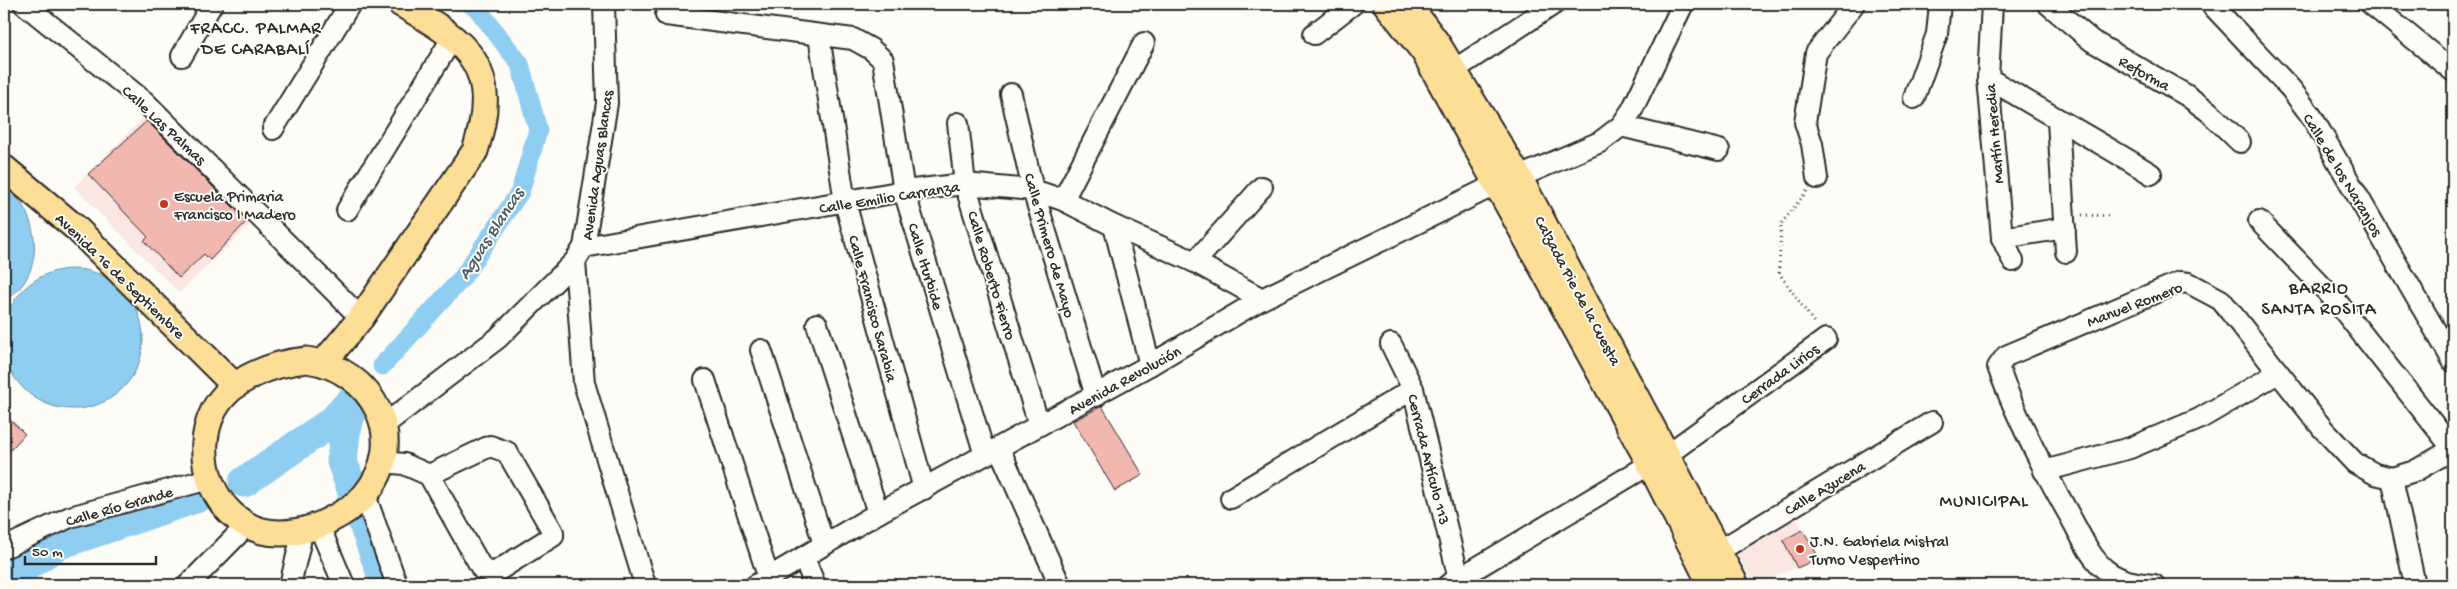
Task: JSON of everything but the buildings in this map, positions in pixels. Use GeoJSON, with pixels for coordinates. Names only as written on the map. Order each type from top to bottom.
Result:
{"type":"FeatureCollection","features":[{"type":"Feature","properties":{"kind":"main road"},"geometry":{"type":"LineString","coordinates":[[324,362],[361,318],[475,151],[483,127],[485,96],[479,70],[467,49],[434,23],[401,4]]}},
{"type":"Feature","properties":{"kind":"main road","name":"Calzada Pie de la Cuesta"},"geometry":{"type":"LineString","coordinates":[[1386,4],[1424,52],[1508,180]]}},
{"type":"Feature","properties":{"kind":"main road","name":"Calzada Pie de la Cuesta"},"geometry":{"type":"LineString","coordinates":[[1408,4],[1454,70],[1508,180],[1659,459],[1736,585]]}},
{"type":"Feature","properties":{"kind":"main road","name":"Avenida 16 de Septiembre"},"geometry":{"type":"LineString","coordinates":[[4,168],[77,229],[235,386]]}},
{"type":"Feature","properties":{"kind":"main road"},"geometry":{"type":"LineString","coordinates":[[307,360],[324,362],[340,369],[370,395],[384,425],[385,442],[382,462],[374,481],[365,495],[350,510],[310,529],[263,531],[247,525],[231,513],[222,502],[209,479],[204,455],[206,431],[214,409],[235,386],[262,369],[286,362],[307,360]]}},
{"type":"Feature","properties":{"kind":"main road","name":"Calzada Pie de la Cuesta"},"geometry":{"type":"LineString","coordinates":[[1659,459],[1712,585]]}},
{"type":"Feature","properties":{"kind":"street","name":"Calle Las Palmas"},"geometry":{"type":"LineString","coordinates":[[24,4],[145,102],[361,318]]}},
{"type":"Feature","properties":{"kind":"street"},"geometry":{"type":"LineString","coordinates":[[182,56],[212,4]]}},
{"type":"Feature","properties":{"kind":"street"},"geometry":{"type":"LineString","coordinates":[[273,129],[350,4]]}},
{"type":"Feature","properties":{"kind":"street"},"geometry":{"type":"LineString","coordinates":[[1314,34],[1353,4]]}},
{"type":"Feature","properties":{"kind":"street"},"geometry":{"type":"LineString","coordinates":[[1454,70],[1554,4]]}},
{"type":"Feature","properties":{"kind":"street"},"geometry":{"type":"LineString","coordinates":[[1683,4],[1632,110],[1621,126],[1718,150]]}},
{"type":"Feature","properties":{"kind":"street"},"geometry":{"type":"LineString","coordinates":[[1818,178],[1812,144],[1805,122],[1816,53],[1854,4]]}},
{"type":"Feature","properties":{"kind":"street"},"geometry":{"type":"LineString","coordinates":[[1914,98],[1937,34],[1940,4]]}},
{"type":"Feature","properties":{"kind":"street","name":"Martín Heredia"},"geometry":{"type":"LineString","coordinates":[[1992,4],[1988,78],[2002,238],[2013,261]]}},
{"type":"Feature","properties":{"kind":"street","name":"Reforma"},"geometry":{"type":"LineString","coordinates":[[2048,4],[2092,41],[2186,94],[2208,111],[2240,142]]}},
{"type":"Feature","properties":{"kind":"street","name":"Calle de los Naranjos"},"geometry":{"type":"LineString","coordinates":[[2211,4],[2291,89],[2312,117],[2453,361]]}},
{"type":"Feature","properties":{"kind":"street"},"geometry":{"type":"LineString","coordinates":[[2372,4],[2453,71]]}},
{"type":"Feature","properties":{"kind":"street","name":"Avenida Aguas Blancas"},"geometry":{"type":"LineString","coordinates":[[599,6],[608,82],[607,103],[580,254],[584,383],[645,585]]}},
{"type":"Feature","properties":{"kind":"street"},"geometry":{"type":"LineString","coordinates":[[666,15],[819,36]]}},
{"type":"Feature","properties":{"kind":"street","name":"Calle Iturbide"},"geometry":{"type":"LineString","coordinates":[[819,36],[853,40],[871,49],[884,60],[904,191],[992,451],[1060,585]]}},
{"type":"Feature","properties":{"kind":"street","name":"Calle Francisco Sarabia"},"geometry":{"type":"LineString","coordinates":[[819,36],[845,202],[924,489]]}},
{"type":"Feature","properties":{"kind":"street"},"geometry":{"type":"LineString","coordinates":[[347,210],[452,37]]}},
{"type":"Feature","properties":{"kind":"street"},"geometry":{"type":"LineString","coordinates":[[1063,200],[1144,43]]}},
{"type":"Feature","properties":{"kind":"street"},"geometry":{"type":"LineString","coordinates":[[1988,78],[2058,121],[2109,148],[2151,174]]}},
{"type":"Feature","properties":{"kind":"street","name":"Calle Primero de Mayo"},"geometry":{"type":"LineString","coordinates":[[1010,94],[1033,190],[1096,396]]}},
{"type":"Feature","properties":{"kind":"street"},"geometry":{"type":"LineString","coordinates":[[2058,121],[2066,252]]}},
{"type":"Feature","properties":{"kind":"street","name":"Calle Roberto Fierro"},"geometry":{"type":"LineString","coordinates":[[958,124],[965,184],[1039,425]]}},
{"type":"Feature","properties":{"kind":"street","name":"Avenida Revolución"},"geometry":{"type":"LineString","coordinates":[[763,582],[878,513],[1150,366],[1262,298],[1508,180],[1600,142],[1621,126]]}},
{"type":"Feature","properties":{"kind":"street","name":"Calle Emilio Carranza"},"geometry":{"type":"LineString","coordinates":[[580,254],[904,191],[965,184],[1033,190],[1063,200],[1114,226],[1195,262],[1262,298]]}},
{"type":"Feature","properties":{"kind":"street"},"geometry":{"type":"LineString","coordinates":[[1195,262],[1262,187]]}},
{"type":"Feature","properties":{"kind":"street"},"geometry":{"type":"LineString","coordinates":[[2002,238],[2065,221]]}},
{"type":"Feature","properties":{"kind":"street"},"geometry":{"type":"LineString","coordinates":[[2260,221],[2337,302],[2453,449],[2415,471],[2392,478],[2415,585]]}},
{"type":"Feature","properties":{"kind":"street"},"geometry":{"type":"LineString","coordinates":[[1114,226],[1150,366]]}},
{"type":"Feature","properties":{"kind":"street"},"geometry":{"type":"LineString","coordinates":[[384,425],[498,338],[580,254]]}},
{"type":"Feature","properties":{"kind":"street","name":"Manuel Romero"},"geometry":{"type":"LineString","coordinates":[[2154,585],[2128,583],[2107,570],[2092,556],[2044,471],[2009,398],[1998,366],[2006,356],[2028,345],[2180,282],[2189,282],[2221,300],[2323,429],[2355,463],[2374,474],[2392,478]]}},
{"type":"Feature","properties":{"kind":"street"},"geometry":{"type":"LineString","coordinates":[[817,324],[878,513]]}},
{"type":"Feature","properties":{"kind":"street","name":"Cerrada Lirios"},"geometry":{"type":"LineString","coordinates":[[1453,582],[1659,459],[1826,339]]}},
{"type":"Feature","properties":{"kind":"street","name":"Cerrada Artículo 113"},"geometry":{"type":"LineString","coordinates":[[1391,344],[1413,390],[1453,582]]}},
{"type":"Feature","properties":{"kind":"street"},"geometry":{"type":"LineString","coordinates":[[761,350],[824,544]]}},
{"type":"Feature","properties":{"kind":"street"},"geometry":{"type":"LineString","coordinates":[[2044,471],[2130,448],[2199,419],[2278,373]]}},
{"type":"Feature","properties":{"kind":"street"},"geometry":{"type":"LineString","coordinates":[[705,380],[763,582]]}},
{"type":"Feature","properties":{"kind":"street"},"geometry":{"type":"LineString","coordinates":[[1230,498],[1413,390]]}},
{"type":"Feature","properties":{"kind":"street","name":"Calle Azucena"},"geometry":{"type":"LineString","coordinates":[[1717,552],[1932,422]]}},
{"type":"Feature","properties":{"kind":"street"},"geometry":{"type":"LineString","coordinates":[[382,462],[404,464],[429,475],[482,569],[486,572],[494,573],[553,536],[553,532],[507,452],[499,448],[490,446],[429,475]]}},
{"type":"Feature","properties":{"kind":"street","name":"Calle Río Grande"},"geometry":{"type":"LineString","coordinates":[[4,548],[70,517],[209,479]]}},
{"type":"Feature","properties":{"kind":"street"},"geometry":{"type":"LineString","coordinates":[[365,495],[397,585]]}},
{"type":"Feature","properties":{"kind":"street"},"geometry":{"type":"LineString","coordinates":[[188,585],[247,525]]}},
{"type":"Feature","properties":{"kind":"street"},"geometry":{"type":"LineString","coordinates":[[290,585],[300,543],[310,529],[344,585]]}},
{"type":"Feature","properties":{"kind":"street"},"geometry":{"type":"LineString","coordinates":[[804,558],[815,585]]}},
{"type":"Feature","properties":{"kind":"path","name":"Cerrada Lirios"},"geometry":{"type":"LineString","coordinates":[[1818,178],[1781,224],[1779,273],[1826,339]]}},
{"type":"Feature","properties":{"kind":"path"},"geometry":{"type":"LineString","coordinates":[[2065,221],[2111,216]]}},
{"type":"Feature","properties":{"kind":"shaded area","name":"Escuela Primaria Francisco I Madero"},"geometry":{"type":"Polygon","coordinates":[[[148,113],[254,221],[179,293],[74,187],[148,113]]]}},
{"type":"Feature","properties":{"kind":"shaded area"},"geometry":{"type":"Polygon","coordinates":[[[1790,507],[1819,558],[1755,585],[1727,536],[1790,507]]]}},
{"type":"Feature","properties":{"kind":"water"},"geometry":{"type":"Polygon","coordinates":[[[4,185],[26,211],[32,227],[34,244],[33,260],[28,276],[18,290],[4,301],[4,185]]]}},
{"type":"Feature","properties":{"kind":"water"},"geometry":{"type":"Polygon","coordinates":[[[73,269],[100,275],[112,281],[122,290],[131,300],[137,312],[143,339],[137,366],[131,378],[122,388],[112,397],[100,403],[73,409],[46,403],[34,397],[24,388],[15,378],[9,366],[3,339],[9,312],[15,300],[24,290],[34,281],[46,275],[73,269]]]}},
{"type":"Feature","properties":{"kind":"waterway","name":"Aguas Blancas"},"geometry":{"type":"LineString","coordinates":[[382,366],[462,278],[520,192],[538,130],[520,64],[476,7],[470,4]]}},
{"type":"Feature","properties":{"kind":"waterway","name":"Aguas Blancas"},"geometry":{"type":"LineString","coordinates":[[244,482],[333,421],[356,396]]}},
{"type":"Feature","properties":{"kind":"waterway","name":"Aguas Blancas"},"geometry":{"type":"LineString","coordinates":[[353,492],[342,461],[345,433],[355,397]]}},
{"type":"Feature","properties":{"kind":"waterway","name":"Aguas Blancas"},"geometry":{"type":"LineString","coordinates":[[4,581],[59,544],[198,497]]}},
{"type":"Feature","properties":{"kind":"waterway","name":"Aguas Blancas"},"geometry":{"type":"LineString","coordinates":[[360,513],[386,585]]}},
{"type":"Feature","properties":{"kind":"place","name":"Escuela Primaria Francisco I Madero"},"geometry":{"type":"Point","coordinates":[164,204]}},
{"type":"Feature","properties":{"kind":"place","name":"J.N. Gabriela Mistral Turno Vespertino"},"geometry":{"type":"Point","coordinates":[1800,549]}},
{"type":"Feature","properties":{"kind":"district","name":"FRACC. PALMAR DE CARABALÍ"},"geometry":{"type":"Point","coordinates":[256,37]}},
{"type":"Feature","properties":{"kind":"district","name":"BARRIO SANTA ROSITA"},"geometry":{"type":"Point","coordinates":[2319,297]}},
{"type":"Feature","properties":{"kind":"district","name":"MUNICIPAL"},"geometry":{"type":"Point","coordinates":[1984,500]}}]}
